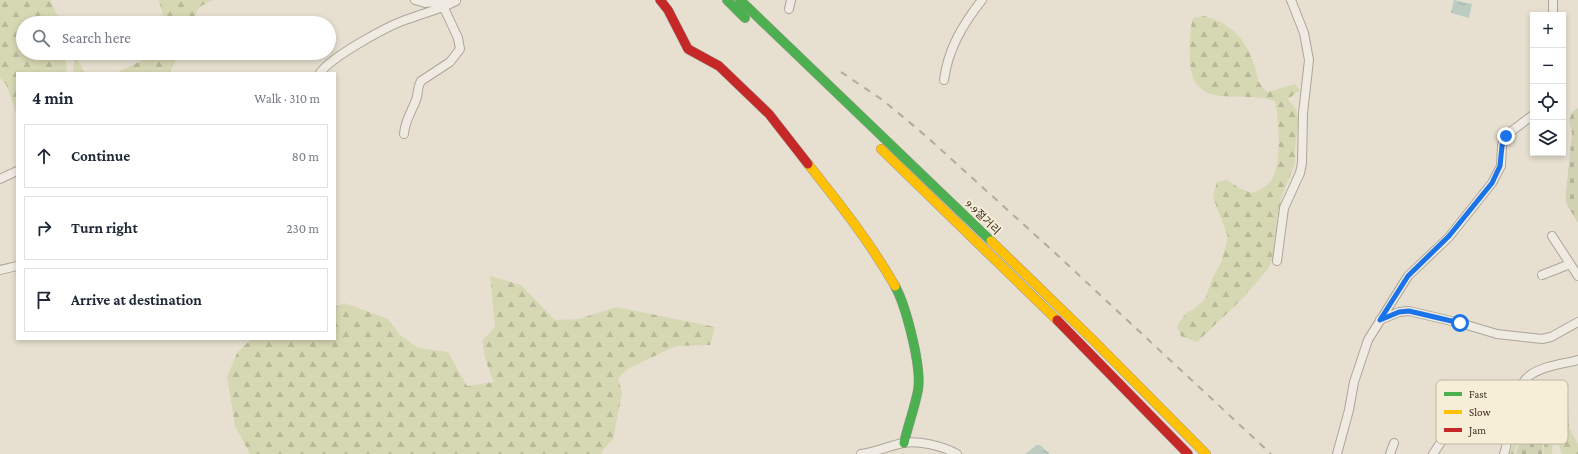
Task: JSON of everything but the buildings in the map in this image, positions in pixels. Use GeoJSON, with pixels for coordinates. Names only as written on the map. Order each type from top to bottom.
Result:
{"type":"FeatureCollection","features":[{"type":"Feature","properties":{"kind":"main road"},"geometry":{"type":"LineString","coordinates":[[660,0],[668,10],[684,43],[688,48],[719,66],[769,114],[798,149],[846,212],[884,267],[900,295],[915,349],[918,381],[904,443]]}},
{"type":"Feature","properties":{"kind":"main road"},"geometry":{"type":"LineString","coordinates":[[727,0],[820,90]]}},
{"type":"Feature","properties":{"kind":"main road","name":"9·9절거리"},"geometry":{"type":"LineString","coordinates":[[740,0],[1091,338],[1206,454]]}},
{"type":"Feature","properties":{"kind":"main road","name":"9·9절거리"},"geometry":{"type":"LineString","coordinates":[[871,140],[1081,343],[1188,454]]}},
{"type":"Feature","properties":{"kind":"street"},"geometry":{"type":"LineString","coordinates":[[415,0],[425,3],[458,0]]}},
{"type":"Feature","properties":{"kind":"street"},"geometry":{"type":"LineString","coordinates":[[336,57],[392,25],[444,8],[458,0]]}},
{"type":"Feature","properties":{"kind":"street"},"geometry":{"type":"LineString","coordinates":[[789,9],[791,0]]}},
{"type":"Feature","properties":{"kind":"street"},"geometry":{"type":"LineString","coordinates":[[944,80],[949,55],[966,21],[982,0]]}},
{"type":"Feature","properties":{"kind":"street"},"geometry":{"type":"LineString","coordinates":[[1277,261],[1284,208],[1300,173],[1302,163],[1303,113],[1309,60],[1304,33],[1291,0]]}},
{"type":"Feature","properties":{"kind":"street"},"geometry":{"type":"LineString","coordinates":[[1553,0],[1553,12]]}},
{"type":"Feature","properties":{"kind":"street"},"geometry":{"type":"LineString","coordinates":[[404,134],[404,125],[417,97],[418,85],[421,81],[450,62],[460,49],[458,38],[444,8]]}},
{"type":"Feature","properties":{"kind":"street"},"geometry":{"type":"LineString","coordinates":[[321,72],[331,60]]}},
{"type":"Feature","properties":{"kind":"street"},"geometry":{"type":"LineString","coordinates":[[1338,454],[1362,356],[1368,340],[1408,276],[1449,236],[1492,183],[1500,166],[1502,146],[1506,136],[1530,117]]}},
{"type":"Feature","properties":{"kind":"street"},"geometry":{"type":"LineString","coordinates":[[0,179],[16,171]]}},
{"type":"Feature","properties":{"kind":"street"},"geometry":{"type":"LineString","coordinates":[[1552,236],[1578,276]]}},
{"type":"Feature","properties":{"kind":"street"},"geometry":{"type":"LineString","coordinates":[[1542,274],[1570,264]]}},
{"type":"Feature","properties":{"kind":"street"},"geometry":{"type":"LineString","coordinates":[[0,270],[16,266]]}},
{"type":"Feature","properties":{"kind":"street"},"geometry":{"type":"LineString","coordinates":[[1380,320],[1399,312],[1409,311],[1460,323],[1497,334],[1542,339],[1557,334],[1578,322]]}},
{"type":"Feature","properties":{"kind":"street"},"geometry":{"type":"LineString","coordinates":[[1525,380],[1528,376],[1538,371],[1578,360]]}},
{"type":"Feature","properties":{"kind":"street"},"geometry":{"type":"LineString","coordinates":[[861,454],[871,453],[904,443],[917,443],[948,449],[957,454]]}},
{"type":"Feature","properties":{"kind":"street"},"geometry":{"type":"LineString","coordinates":[[1390,454],[1394,443]]}},
{"type":"Feature","properties":{"kind":"street"},"geometry":{"type":"LineString","coordinates":[[1433,454],[1439,444]]}},
{"type":"Feature","properties":{"kind":"street"},"geometry":{"type":"LineString","coordinates":[[1504,454],[1506,444]]}},
{"type":"Feature","properties":{"kind":"green space"},"geometry":{"type":"Polygon","coordinates":[[[0,0],[50,0],[58,16],[16,16],[16,60],[66,60],[67,72],[16,72],[16,112],[6,84],[0,78],[0,0]]]}},
{"type":"Feature","properties":{"kind":"green space"},"geometry":{"type":"Polygon","coordinates":[[[159,0],[213,0],[199,7],[195,16],[163,16],[159,0]]]}},
{"type":"Feature","properties":{"kind":"green space"},"geometry":{"type":"Polygon","coordinates":[[[1205,16],[1224,24],[1237,34],[1247,48],[1260,84],[1267,92],[1295,84],[1300,90],[1288,99],[1296,109],[1299,120],[1295,146],[1295,163],[1282,196],[1277,217],[1273,258],[1268,269],[1242,299],[1197,342],[1181,336],[1177,326],[1186,313],[1194,309],[1205,299],[1213,277],[1221,263],[1228,237],[1213,197],[1217,182],[1227,180],[1239,188],[1252,193],[1263,188],[1270,182],[1275,172],[1279,141],[1275,101],[1262,98],[1221,96],[1209,93],[1199,88],[1193,77],[1190,61],[1190,39],[1193,18],[1205,16]]]}},
{"type":"Feature","properties":{"kind":"green space"},"geometry":{"type":"Polygon","coordinates":[[[74,60],[78,60],[84,72],[73,72],[74,60]]]}},
{"type":"Feature","properties":{"kind":"green space"},"geometry":{"type":"Polygon","coordinates":[[[143,60],[176,60],[170,72],[118,72],[143,60]]]}},
{"type":"Feature","properties":{"kind":"green space"},"geometry":{"type":"Polygon","coordinates":[[[1578,108],[1578,223],[1566,203],[1566,192],[1572,133],[1569,121],[1572,112],[1578,108]]]}},
{"type":"Feature","properties":{"kind":"green space"},"geometry":{"type":"Polygon","coordinates":[[[490,276],[521,285],[555,320],[579,319],[616,307],[715,327],[710,345],[676,346],[629,368],[618,378],[622,393],[613,439],[602,451],[602,454],[250,454],[235,426],[227,377],[237,353],[250,340],[336,340],[336,307],[344,303],[388,319],[400,335],[418,348],[448,352],[467,386],[494,382],[486,362],[482,341],[495,327],[490,276]]]}},
{"type":"Feature","properties":{"kind":"green space"},"geometry":{"type":"Polygon","coordinates":[[[1568,407],[1569,427],[1578,444],[1578,454],[1562,454],[1559,444],[1568,444],[1568,407]]]}},
{"type":"Feature","properties":{"kind":"green space"},"geometry":{"type":"Polygon","coordinates":[[[1513,444],[1517,444],[1514,454],[1510,454],[1513,444]]]}},
{"type":"Feature","properties":{"kind":"green space"},"geometry":{"type":"Polygon","coordinates":[[[1519,444],[1543,444],[1542,454],[1516,454],[1519,444]]]}},
{"type":"Feature","properties":{"kind":"green space"},"geometry":{"type":"Polygon","coordinates":[[[1544,444],[1553,444],[1552,454],[1543,454],[1544,444]]]}},
{"type":"Feature","properties":{"kind":"water"},"geometry":{"type":"Polygon","coordinates":[[[1454,0],[1472,4],[1469,18],[1451,13],[1454,0]]]}},
{"type":"Feature","properties":{"kind":"water"},"geometry":{"type":"Polygon","coordinates":[[[1037,445],[1040,445],[1050,454],[1025,454],[1037,445]]]}},
{"type":"Feature","properties":{"kind":"railway"},"geometry":{"type":"LineString","coordinates":[[841,72],[884,101],[927,137],[1054,252],[1271,454]]}},
{"type":"Feature","properties":{"kind":"traffic: fast"},"geometry":{"type":"LineString","coordinates":[[727,0],[745,18]]}},
{"type":"Feature","properties":{"kind":"traffic: fast"},"geometry":{"type":"LineString","coordinates":[[740,0],[991,241]]}},
{"type":"Feature","properties":{"kind":"traffic: fast"},"geometry":{"type":"LineString","coordinates":[[895,286],[904,307],[912,337],[919,380],[917,396],[904,443]]}},
{"type":"Feature","properties":{"kind":"traffic: slow"},"geometry":{"type":"LineString","coordinates":[[881,149],[1057,320]]}},
{"type":"Feature","properties":{"kind":"traffic: slow"},"geometry":{"type":"LineString","coordinates":[[808,164],[865,238],[895,286]]}},
{"type":"Feature","properties":{"kind":"traffic: slow"},"geometry":{"type":"LineString","coordinates":[[991,241],[1091,338],[1206,454]]}},
{"type":"Feature","properties":{"kind":"traffic: jam"},"geometry":{"type":"LineString","coordinates":[[660,0],[668,10],[688,49],[719,66],[769,114],[808,164]]}},
{"type":"Feature","properties":{"kind":"traffic: jam"},"geometry":{"type":"LineString","coordinates":[[1057,320],[1188,454]]}},
{"type":"Feature","properties":{"kind":"route"},"geometry":{"type":"LineString","coordinates":[[1460,323],[1409,311],[1399,312],[1380,320],[1408,276],[1449,236],[1497,176],[1502,156],[1503,140],[1506,136]]}}]}
